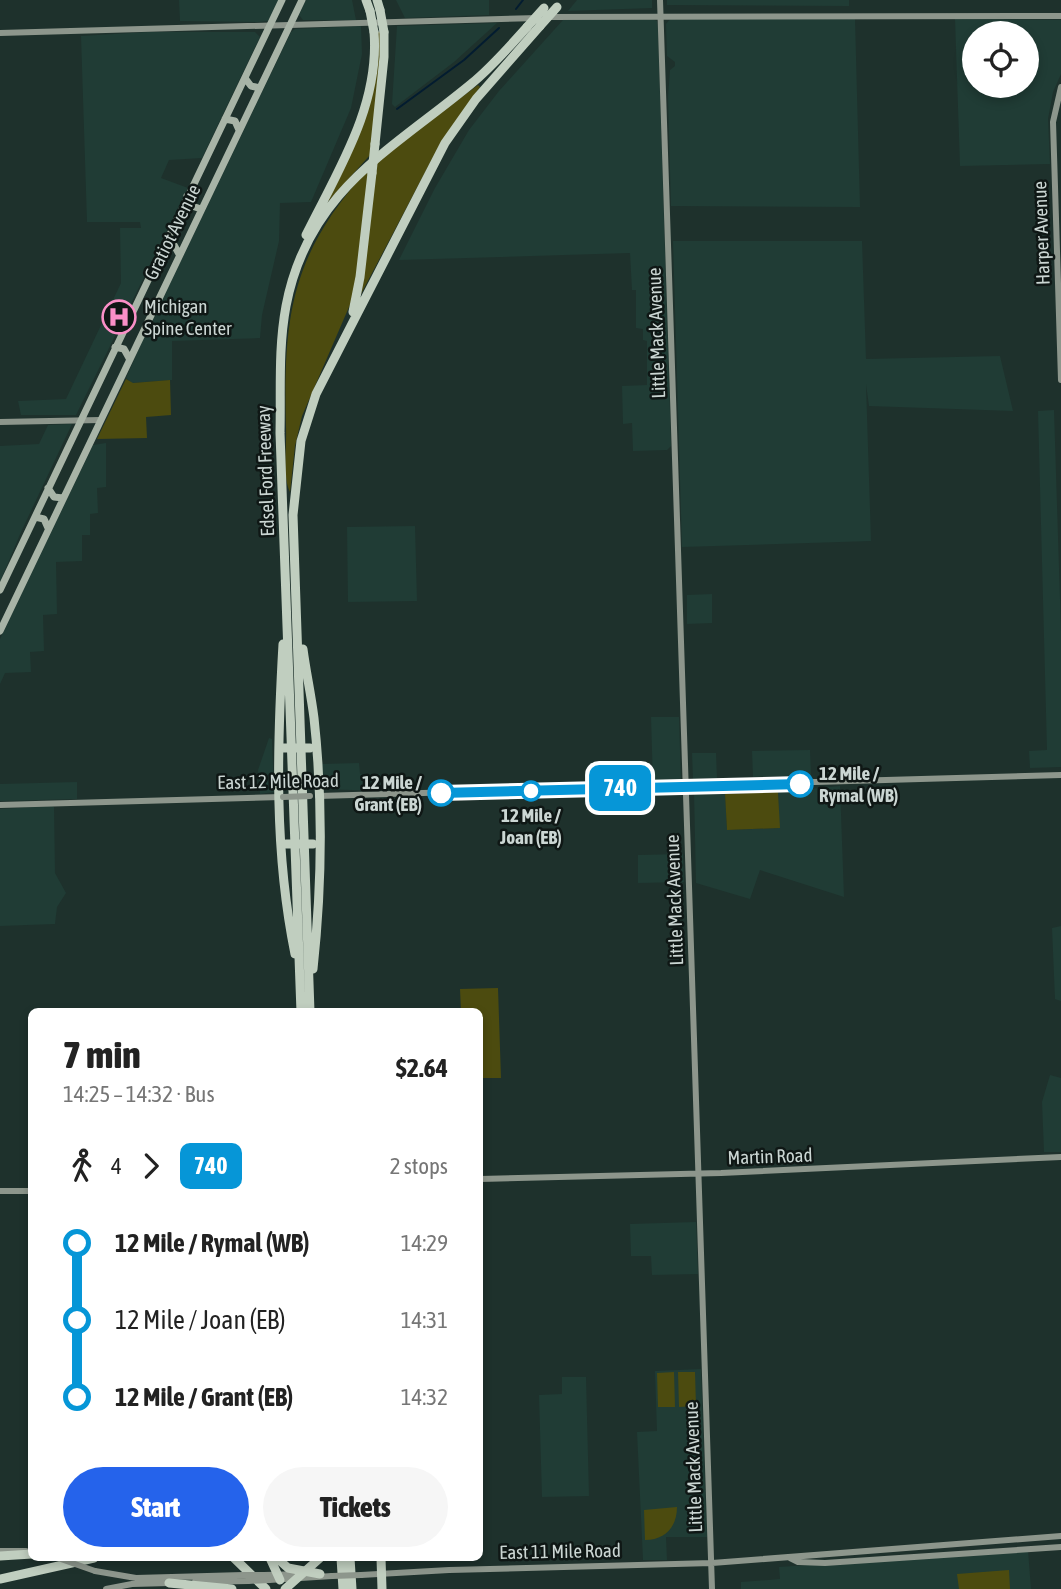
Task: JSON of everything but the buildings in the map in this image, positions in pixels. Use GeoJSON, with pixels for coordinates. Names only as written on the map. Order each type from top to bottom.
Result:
{"type":"FeatureCollection","features":[{"type":"Feature","properties":{"kind":"highway"},"geometry":{"type":"LineString","coordinates":[[366,0],[375,10]]}},
{"type":"Feature","properties":{"kind":"highway"},"geometry":{"type":"LineString","coordinates":[[350,328],[360,277],[384,57],[375,10],[377,0]]}},
{"type":"Feature","properties":{"kind":"highway","name":"Edsel Ford Freeway"},"geometry":{"type":"LineString","coordinates":[[310,1007],[293,499],[301,442],[316,394],[445,143],[475,99],[540,26],[553,3]]}},
{"type":"Feature","properties":{"kind":"highway","name":"Edsel Ford Freeway"},"geometry":{"type":"LineString","coordinates":[[301,1008],[280,348],[289,294],[303,252],[336,197],[388,147],[484,73],[553,3]]}},
{"type":"Feature","properties":{"kind":"highway"},"geometry":{"type":"LineString","coordinates":[[280,348],[281,310],[295,261],[354,139],[365,107],[379,32]]}},
{"type":"Feature","properties":{"kind":"highway"},"geometry":{"type":"LineString","coordinates":[[285,541],[280,750],[283,875],[300,981]]}},
{"type":"Feature","properties":{"kind":"highway"},"geometry":{"type":"LineString","coordinates":[[297,606],[313,749],[315,796],[316,940],[310,1007]]}},
{"type":"Feature","properties":{"kind":"highway"},"geometry":{"type":"LineString","coordinates":[[280,750],[313,749]]}},
{"type":"Feature","properties":{"kind":"highway"},"geometry":{"type":"LineString","coordinates":[[283,842],[316,841]]}},
{"type":"Feature","properties":{"kind":"highway"},"geometry":{"type":"LineString","coordinates":[[0,1553],[28,1553]]}},
{"type":"Feature","properties":{"kind":"highway"},"geometry":{"type":"LineString","coordinates":[[0,1579],[81,1561]]}},
{"type":"Feature","properties":{"kind":"highway"},"geometry":{"type":"LineString","coordinates":[[238,1561],[266,1581]]}},
{"type":"Feature","properties":{"kind":"highway"},"geometry":{"type":"LineString","coordinates":[[271,1561],[281,1581],[315,1561]]}},
{"type":"Feature","properties":{"kind":"highway"},"geometry":{"type":"LineString","coordinates":[[280,1561],[288,1568],[320,1574]]}},
{"type":"Feature","properties":{"kind":"highway"},"geometry":{"type":"LineString","coordinates":[[341,1561],[343,1589]]}},
{"type":"Feature","properties":{"kind":"highway"},"geometry":{"type":"LineString","coordinates":[[350,1561],[352,1589]]}},
{"type":"Feature","properties":{"kind":"highway"},"geometry":{"type":"LineString","coordinates":[[381,1561],[382,1589]]}},
{"type":"Feature","properties":{"kind":"highway"},"geometry":{"type":"LineString","coordinates":[[169,1583],[232,1589]]}},
{"type":"Feature","properties":{"kind":"main road","name":"Gratiot Avenue"},"geometry":{"type":"LineString","coordinates":[[0,590],[282,0]]}},
{"type":"Feature","properties":{"kind":"main road","name":"Gratiot Avenue"},"geometry":{"type":"LineString","coordinates":[[0,631],[4,615],[302,0]]}},
{"type":"Feature","properties":{"kind":"main road","name":"Little Mack Avenue"},"geometry":{"type":"LineString","coordinates":[[660,0],[712,1589]]}},
{"type":"Feature","properties":{"kind":"main road"},"geometry":{"type":"LineString","coordinates":[[0,33],[660,16],[1061,16]]}},
{"type":"Feature","properties":{"kind":"main road"},"geometry":{"type":"LineString","coordinates":[[244,78],[251,86],[260,88]]}},
{"type":"Feature","properties":{"kind":"main road","name":"Harper Avenue"},"geometry":{"type":"LineString","coordinates":[[1061,87],[1054,110],[1053,137],[1061,380]]}},
{"type":"Feature","properties":{"kind":"main road"},"geometry":{"type":"LineString","coordinates":[[225,119],[233,120],[239,130]]}},
{"type":"Feature","properties":{"kind":"main road"},"geometry":{"type":"LineString","coordinates":[[187,196],[192,206],[201,209]]}},
{"type":"Feature","properties":{"kind":"main road"},"geometry":{"type":"LineString","coordinates":[[165,243],[174,245],[179,254]]}},
{"type":"Feature","properties":{"kind":"main road"},"geometry":{"type":"LineString","coordinates":[[133,309],[138,319],[147,321]]}},
{"type":"Feature","properties":{"kind":"main road"},"geometry":{"type":"LineString","coordinates":[[115,347],[124,349],[129,358]]}},
{"type":"Feature","properties":{"kind":"main road"},"geometry":{"type":"LineString","coordinates":[[0,422],[100,420]]}},
{"type":"Feature","properties":{"kind":"main road"},"geometry":{"type":"LineString","coordinates":[[48,488],[54,497],[63,498]]}},
{"type":"Feature","properties":{"kind":"main road"},"geometry":{"type":"LineString","coordinates":[[35,517],[44,519],[48,528]]}},
{"type":"Feature","properties":{"kind":"main road","name":"East 12 Mile Road"},"geometry":{"type":"LineString","coordinates":[[0,805],[1061,775]]}},
{"type":"Feature","properties":{"kind":"main road","name":"Martin Road"},"geometry":{"type":"LineString","coordinates":[[483,1179],[699,1174],[1061,1157]]}},
{"type":"Feature","properties":{"kind":"main road"},"geometry":{"type":"LineString","coordinates":[[0,1191],[28,1191]]}},
{"type":"Feature","properties":{"kind":"main road","name":"East 11 Mile Road"},"geometry":{"type":"LineString","coordinates":[[790,1558],[798,1555],[1061,1536]]}},
{"type":"Feature","properties":{"kind":"main road"},"geometry":{"type":"LineString","coordinates":[[1002,1541],[1003,1550]]}},
{"type":"Feature","properties":{"kind":"main road"},"geometry":{"type":"LineString","coordinates":[[926,1546],[927,1557]]}},
{"type":"Feature","properties":{"kind":"main road","name":"East 11 Mile Road"},"geometry":{"type":"LineString","coordinates":[[67,1561],[107,1575],[136,1578],[245,1578],[281,1581],[449,1570],[712,1563],[790,1558],[815,1563],[1061,1547]]}},
{"type":"Feature","properties":{"kind":"main road"},"geometry":{"type":"LineString","coordinates":[[882,1559],[883,1549]]}},
{"type":"Feature","properties":{"kind":"main road","name":"East 11 Mile Road"},"geometry":{"type":"LineString","coordinates":[[281,1581],[320,1574],[332,1576]]}},
{"type":"Feature","properties":{"kind":"main road"},"geometry":{"type":"LineString","coordinates":[[106,1589],[110,1581],[107,1575]]}},
{"type":"Feature","properties":{"kind":"main road","name":"East 11 Mile Road"},"geometry":{"type":"LineString","coordinates":[[106,1589],[132,1584],[245,1578]]}},
{"type":"Feature","properties":{"kind":"shaded area"},"geometry":{"type":"Polygon","coordinates":[[[179,0],[279,0],[268,21],[258,22],[180,21],[179,0]]]}},
{"type":"Feature","properties":{"kind":"shaded area"},"geometry":{"type":"Polygon","coordinates":[[[306,0],[352,0],[356,20],[303,20],[299,15],[306,0]]]}},
{"type":"Feature","properties":{"kind":"shaded area"},"geometry":{"type":"Polygon","coordinates":[[[396,0],[489,0],[489,15],[405,18],[396,0]]]}},
{"type":"Feature","properties":{"kind":"shaded area"},"geometry":{"type":"Polygon","coordinates":[[[577,0],[652,0],[652,8],[568,11],[577,0]]]}},
{"type":"Feature","properties":{"kind":"shaded area"},"geometry":{"type":"Polygon","coordinates":[[[667,0],[849,0],[849,6],[667,5],[667,0]]]}},
{"type":"Feature","properties":{"kind":"shaded area"},"geometry":{"type":"Polygon","coordinates":[[[671,18],[855,19],[860,207],[671,206],[668,97],[670,70],[675,66],[675,62],[667,56],[666,24],[671,18]]]}},
{"type":"Feature","properties":{"kind":"shaded area"},"geometry":{"type":"Polygon","coordinates":[[[955,19],[1061,20],[1061,74],[1053,92],[1048,119],[1050,164],[960,166],[955,19]]]}},
{"type":"Feature","properties":{"kind":"shaded area"},"geometry":{"type":"Polygon","coordinates":[[[563,20],[657,21],[658,31],[671,446],[667,450],[633,451],[632,423],[623,424],[622,386],[647,385],[647,341],[643,340],[643,329],[636,328],[636,290],[632,290],[630,253],[399,260],[435,188],[469,130],[499,91],[563,20]]]}},
{"type":"Feature","properties":{"kind":"shaded area"},"geometry":{"type":"Polygon","coordinates":[[[497,23],[454,62],[395,107],[392,104],[397,26],[497,23]]]}},
{"type":"Feature","properties":{"kind":"shaded area"},"geometry":{"type":"Polygon","coordinates":[[[361,26],[362,54],[351,108],[311,202],[280,203],[279,241],[262,315],[260,338],[172,341],[172,380],[132,383],[126,378],[142,342],[291,32],[295,29],[361,26]]]}},
{"type":"Feature","properties":{"kind":"shaded area"},"geometry":{"type":"Polygon","coordinates":[[[148,32],[255,32],[260,37],[202,158],[169,160],[161,178],[188,188],[76,415],[21,415],[18,401],[66,399],[121,283],[120,228],[141,228],[140,222],[87,222],[81,36],[148,32]]]}},
{"type":"Feature","properties":{"kind":"shaded area"},"geometry":{"type":"Polygon","coordinates":[[[377,32],[380,32],[381,64],[370,155],[325,205],[358,137],[377,32]]]}},
{"type":"Feature","properties":{"kind":"shaded area"},"geometry":{"type":"Polygon","coordinates":[[[478,85],[480,87],[441,142],[361,294],[377,160],[478,85]]]}},
{"type":"Feature","properties":{"kind":"shaded area"},"geometry":{"type":"Polygon","coordinates":[[[369,168],[359,272],[352,300],[302,416],[295,446],[290,492],[285,469],[287,352],[290,319],[297,288],[323,229],[369,168]]]}},
{"type":"Feature","properties":{"kind":"shaded area"},"geometry":{"type":"Polygon","coordinates":[[[673,241],[862,241],[866,359],[1000,356],[1013,411],[869,406],[866,384],[871,541],[682,547],[673,241]]]}},
{"type":"Feature","properties":{"kind":"shaded area"},"geometry":{"type":"Polygon","coordinates":[[[126,379],[133,383],[170,380],[171,415],[146,417],[147,438],[97,439],[126,379]]]}},
{"type":"Feature","properties":{"kind":"shaded area"},"geometry":{"type":"Polygon","coordinates":[[[1054,410],[1061,631],[1061,767],[1030,768],[1029,751],[1047,750],[1038,411],[1054,410]]]}},
{"type":"Feature","properties":{"kind":"shaded area"},"geometry":{"type":"Polygon","coordinates":[[[72,424],[0,582],[0,446],[39,444],[48,425],[72,424]]]}},
{"type":"Feature","properties":{"kind":"shaded area"},"geometry":{"type":"Polygon","coordinates":[[[106,443],[106,487],[97,488],[98,513],[90,514],[90,535],[82,535],[82,561],[56,562],[57,614],[43,615],[44,651],[30,652],[31,672],[5,673],[0,684],[0,639],[93,445],[106,443]]]}},
{"type":"Feature","properties":{"kind":"shaded area"},"geometry":{"type":"Polygon","coordinates":[[[415,526],[417,601],[348,602],[347,527],[415,526]]]}},
{"type":"Feature","properties":{"kind":"shaded area"},"geometry":{"type":"Polygon","coordinates":[[[712,594],[712,623],[687,624],[687,595],[712,594]]]}},
{"type":"Feature","properties":{"kind":"shaded area"},"geometry":{"type":"Polygon","coordinates":[[[651,717],[679,717],[681,783],[653,784],[651,717]]]}},
{"type":"Feature","properties":{"kind":"shaded area"},"geometry":{"type":"Polygon","coordinates":[[[269,738],[272,739],[274,792],[260,794],[258,770],[269,738]]]}},
{"type":"Feature","properties":{"kind":"shaded area"},"geometry":{"type":"Polygon","coordinates":[[[810,750],[811,775],[753,777],[752,751],[810,750]]]}},
{"type":"Feature","properties":{"kind":"shaded area"},"geometry":{"type":"Polygon","coordinates":[[[692,753],[716,753],[717,778],[693,779],[692,753]]]}},
{"type":"Feature","properties":{"kind":"shaded area"},"geometry":{"type":"Polygon","coordinates":[[[359,763],[360,774],[380,774],[380,791],[323,789],[322,764],[359,763]]]}},
{"type":"Feature","properties":{"kind":"shaded area"},"geometry":{"type":"Polygon","coordinates":[[[77,782],[77,799],[0,801],[0,784],[77,782]]]}},
{"type":"Feature","properties":{"kind":"shaded area"},"geometry":{"type":"Polygon","coordinates":[[[840,786],[844,897],[760,870],[750,899],[696,883],[694,792],[725,790],[727,830],[779,828],[778,792],[840,786]]]}},
{"type":"Feature","properties":{"kind":"shaded area"},"geometry":{"type":"Polygon","coordinates":[[[778,792],[780,828],[727,830],[725,794],[778,792]]]}},
{"type":"Feature","properties":{"kind":"shaded area"},"geometry":{"type":"Polygon","coordinates":[[[52,806],[55,873],[66,893],[57,907],[55,924],[0,926],[0,809],[52,806]]]}},
{"type":"Feature","properties":{"kind":"shaded area"},"geometry":{"type":"Polygon","coordinates":[[[683,854],[684,882],[638,883],[638,855],[683,854]]]}},
{"type":"Feature","properties":{"kind":"shaded area"},"geometry":{"type":"Polygon","coordinates":[[[1061,926],[1061,1001],[1055,999],[1052,928],[1061,926]]]}},
{"type":"Feature","properties":{"kind":"shaded area"},"geometry":{"type":"Polygon","coordinates":[[[498,988],[501,1078],[483,1078],[483,1008],[461,1008],[460,989],[498,988]]]}},
{"type":"Feature","properties":{"kind":"shaded area"},"geometry":{"type":"Polygon","coordinates":[[[1050,1075],[1061,1078],[1061,1152],[1044,1152],[1042,1102],[1050,1075]]]}},
{"type":"Feature","properties":{"kind":"shaded area"},"geometry":{"type":"Polygon","coordinates":[[[696,1222],[698,1274],[652,1275],[651,1256],[631,1256],[630,1224],[696,1222]]]}},
{"type":"Feature","properties":{"kind":"shaded area"},"geometry":{"type":"Polygon","coordinates":[[[701,1369],[707,1537],[666,1537],[667,1560],[643,1560],[637,1432],[657,1431],[655,1371],[701,1369]]]}},
{"type":"Feature","properties":{"kind":"shaded area"},"geometry":{"type":"Polygon","coordinates":[[[674,1372],[675,1407],[658,1407],[657,1373],[674,1372]]]}},
{"type":"Feature","properties":{"kind":"shaded area"},"geometry":{"type":"Polygon","coordinates":[[[678,1372],[695,1372],[696,1406],[679,1407],[678,1372]]]}},
{"type":"Feature","properties":{"kind":"shaded area"},"geometry":{"type":"Polygon","coordinates":[[[562,1377],[586,1377],[589,1496],[542,1497],[539,1395],[562,1394],[562,1377]]]}},
{"type":"Feature","properties":{"kind":"shaded area"},"geometry":{"type":"Polygon","coordinates":[[[677,1507],[675,1521],[668,1531],[658,1538],[645,1540],[644,1510],[677,1507]]]}},
{"type":"Feature","properties":{"kind":"shaded area"},"geometry":{"type":"Polygon","coordinates":[[[1028,1550],[1031,1589],[741,1589],[741,1582],[780,1579],[779,1567],[1028,1550]]]}},
{"type":"Feature","properties":{"kind":"shaded area"},"geometry":{"type":"Polygon","coordinates":[[[1009,1570],[1010,1589],[959,1589],[957,1574],[1009,1570]]]}},
{"type":"Feature","properties":{"kind":"waterway"},"geometry":{"type":"LineString","coordinates":[[516,9],[523,0]]}},
{"type":"Feature","properties":{"kind":"waterway"},"geometry":{"type":"LineString","coordinates":[[397,109],[464,60],[499,28]]}},
{"type":"Feature","properties":{"kind":"bus line","name":"740"},"geometry":{"type":"LineString","coordinates":[[441,793],[800,784]]}},
{"type":"Feature","properties":{"kind":"place","name":"Michigan Spine Center"},"geometry":{"type":"Point","coordinates":[119,317]}},
{"type":"Feature","properties":{"kind":"place","name":"12 Mile / Rymal (WB)"},"geometry":{"type":"Point","coordinates":[800,784]}},
{"type":"Feature","properties":{"kind":"place","name":"12 Mile / Joan (EB)"},"geometry":{"type":"Point","coordinates":[531,791]}},
{"type":"Feature","properties":{"kind":"place","name":"12 Mile / Grant (EB)"},"geometry":{"type":"Point","coordinates":[441,793]}}]}
